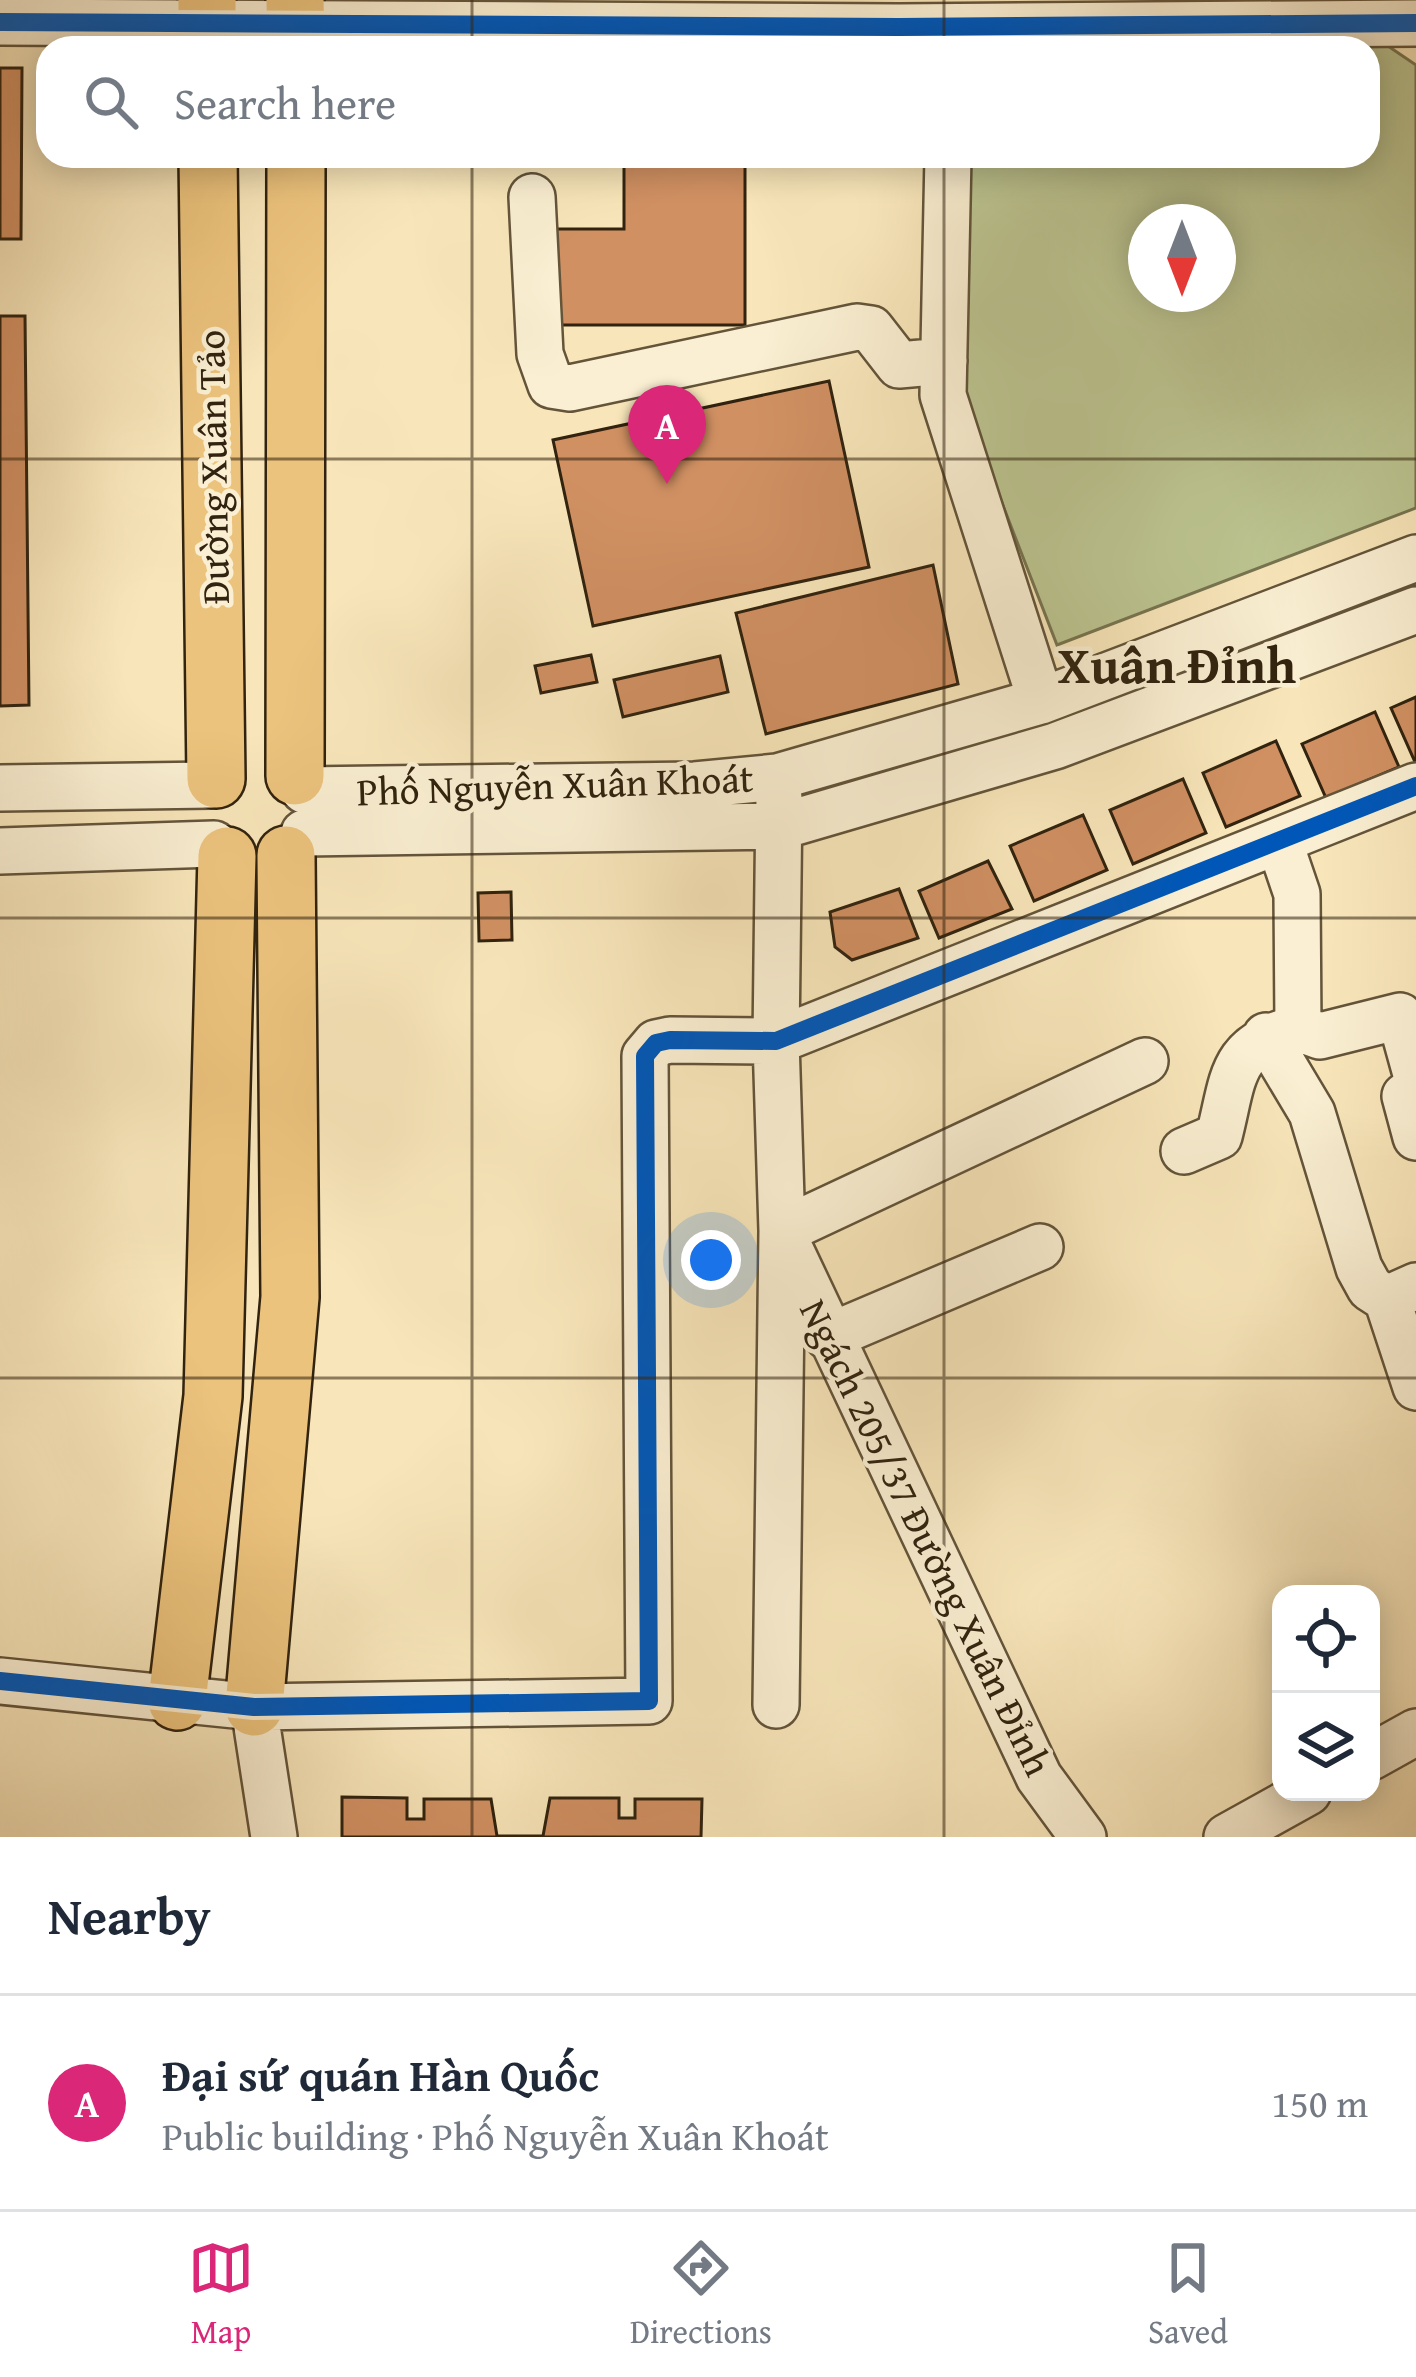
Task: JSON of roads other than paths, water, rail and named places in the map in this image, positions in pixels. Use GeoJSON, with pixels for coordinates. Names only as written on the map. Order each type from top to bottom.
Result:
{"type":"FeatureCollection","features":[{"type":"Feature","properties":{"kind":"main road","name":"Đường Xuân Tảo"},"geometry":{"type":"LineString","coordinates":[[208,168],[214,782]]}},
{"type":"Feature","properties":{"kind":"main road","name":"Đường Xuân Tảo"},"geometry":{"type":"LineString","coordinates":[[254,1706],[290,1297],[297,814],[296,168]]}},
{"type":"Feature","properties":{"kind":"main road"},"geometry":{"type":"LineString","coordinates":[[177,1702],[212,1396],[221,850],[203,811],[214,782],[229,767],[264,760],[297,814],[260,865],[221,850]]}},
{"type":"Feature","properties":{"kind":"street"},"geometry":{"type":"LineString","coordinates":[[0,22],[900,36]]}},
{"type":"Feature","properties":{"kind":"street"},"geometry":{"type":"LineString","coordinates":[[983,36],[1416,23]]}},
{"type":"Feature","properties":{"kind":"street"},"geometry":{"type":"LineString","coordinates":[[948,168],[943,395],[1041,700]]}},
{"type":"Feature","properties":{"kind":"street"},"geometry":{"type":"LineString","coordinates":[[532,197],[540,354],[551,386],[570,388],[856,327],[871,328],[899,365],[944,361]]}},
{"type":"Feature","properties":{"kind":"street","name":"Phố Nguyễn Xuân Khoát"},"geometry":{"type":"LineString","coordinates":[[297,814],[777,777],[1041,700],[1416,558]]}},
{"type":"Feature","properties":{"kind":"street","name":"Phố Nguyễn Xuân Khoát"},"geometry":{"type":"LineString","coordinates":[[297,814],[782,826],[1055,746],[1416,610]]}},
{"type":"Feature","properties":{"kind":"street"},"geometry":{"type":"LineString","coordinates":[[776,1706],[782,1231],[776,1041],[782,826],[777,777]]}},
{"type":"Feature","properties":{"kind":"street"},"geometry":{"type":"LineString","coordinates":[[0,788],[214,782]]}},
{"type":"Feature","properties":{"kind":"street"},"geometry":{"type":"LineString","coordinates":[[0,1681],[254,1706],[649,1702],[645,1056],[656,1043],[670,1040],[776,1041],[1416,787]]}},
{"type":"Feature","properties":{"kind":"street"},"geometry":{"type":"LineString","coordinates":[[1279,841],[1297,894],[1282,1032],[1359,1268],[1370,1288],[1401,1293],[1416,1387]]}},
{"type":"Feature","properties":{"kind":"street"},"geometry":{"type":"LineString","coordinates":[[0,851],[221,850]]}},
{"type":"Feature","properties":{"kind":"street"},"geometry":{"type":"LineString","coordinates":[[1184,1151],[1220,1136],[1240,1055],[1282,1032],[1320,1036],[1408,1011],[1416,1074]]}},
{"type":"Feature","properties":{"kind":"street"},"geometry":{"type":"LineString","coordinates":[[782,1231],[1145,1061]]}},
{"type":"Feature","properties":{"kind":"street"},"geometry":{"type":"LineString","coordinates":[[1416,1089],[1405,1096],[1416,1137]]}},
{"type":"Feature","properties":{"kind":"street","name":"Ngách 205/37 Đường Xuân Đỉnh"},"geometry":{"type":"LineString","coordinates":[[782,1231],[1039,1777],[1083,1837]]}},
{"type":"Feature","properties":{"kind":"street"},"geometry":{"type":"LineString","coordinates":[[828,1337],[1040,1247]]}},
{"type":"Feature","properties":{"kind":"street"},"geometry":{"type":"LineString","coordinates":[[254,1706],[274,1837]]}},
{"type":"Feature","properties":{"kind":"street"},"geometry":{"type":"LineString","coordinates":[[1380,1752],[1416,1732]]}},
{"type":"Feature","properties":{"kind":"street"},"geometry":{"type":"LineString","coordinates":[[1227,1837],[1292,1801]]}},
{"type":"Feature","properties":{"kind":"place","name":"Đại sứ quán Hàn Quốc"},"geometry":{"type":"Point","coordinates":[667,484]}},
{"type":"Feature","properties":{"kind":"district","name":"Xuân Đỉnh"},"geometry":{"type":"Point","coordinates":[1177,664]}}]}
